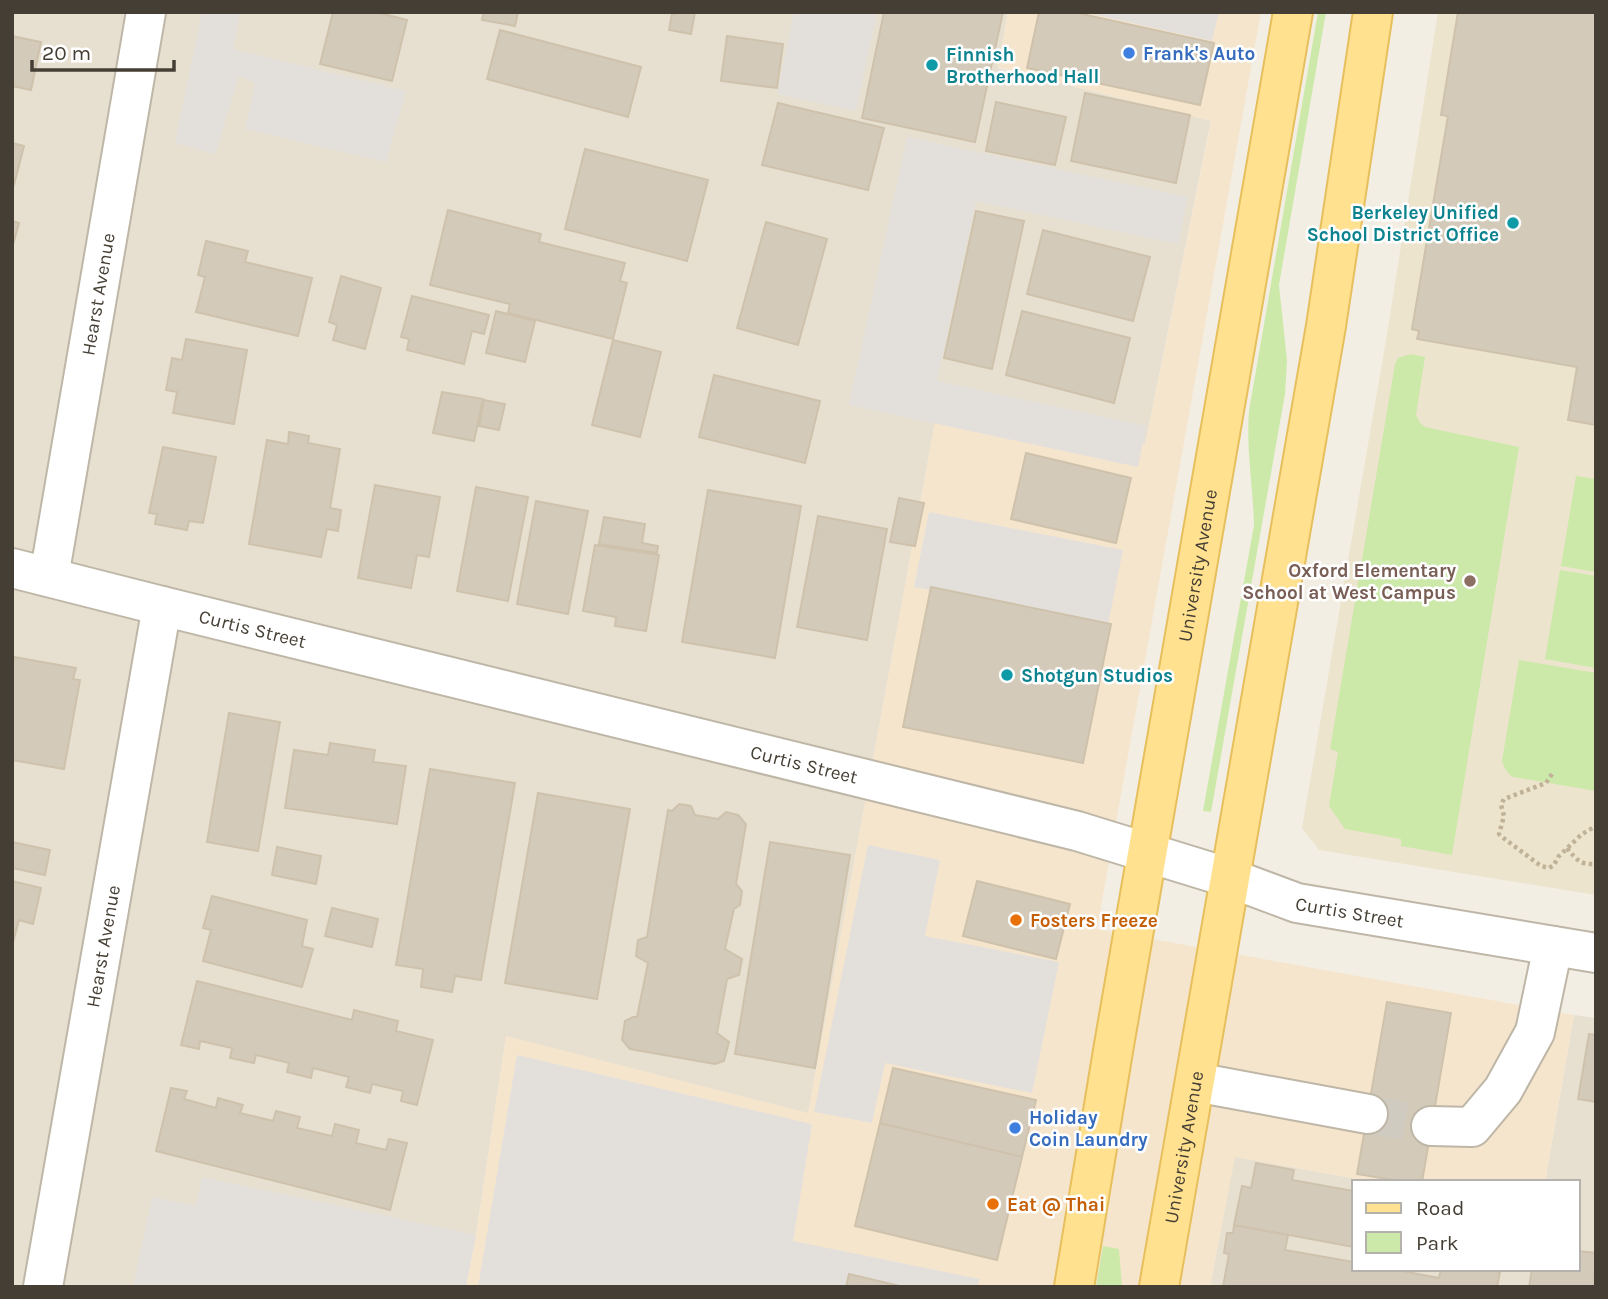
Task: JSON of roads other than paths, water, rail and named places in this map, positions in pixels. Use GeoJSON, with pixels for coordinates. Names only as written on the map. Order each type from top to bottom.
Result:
{"type":"FeatureCollection","features":[{"type":"Feature","properties":{"kind":"main road","name":"University Avenue"},"geometry":{"type":"LineString","coordinates":[[1074,1287],[1293,12]]}},
{"type":"Feature","properties":{"kind":"main road","name":"University Avenue"},"geometry":{"type":"LineString","coordinates":[[1159,1287],[1326,326],[1373,12]]}},
{"type":"Feature","properties":{"kind":"street","name":"Hearst Avenue"},"geometry":{"type":"LineString","coordinates":[[49,577],[146,12]]}},
{"type":"Feature","properties":{"kind":"street","name":"Curtis Street"},"geometry":{"type":"LineString","coordinates":[[12,568],[1077,831],[1148,851],[1297,903],[1596,953]]}},
{"type":"Feature","properties":{"kind":"street","name":"Hearst Avenue"},"geometry":{"type":"LineString","coordinates":[[44,1287],[162,606]]}},
{"type":"Feature","properties":{"kind":"street"},"geometry":{"type":"LineString","coordinates":[[1431,1126],[1472,1127],[1503,1090],[1535,1032],[1553,946]]}},
{"type":"Feature","properties":{"kind":"street"},"geometry":{"type":"LineString","coordinates":[[1195,1082],[1368,1114]]}},
{"type":"Feature","properties":{"kind":"tunnel"},"geometry":{"type":"LineString","coordinates":[[1368,1114],[1431,1126]]}},
{"type":"Feature","properties":{"kind":"place","name":"Frank's Auto"},"geometry":{"type":"Point","coordinates":[1129,53]}},
{"type":"Feature","properties":{"kind":"place","name":"Finnish Brotherhood Hall"},"geometry":{"type":"Point","coordinates":[932,65]}},
{"type":"Feature","properties":{"kind":"place","name":"Berkeley Unified School District Office"},"geometry":{"type":"Point","coordinates":[1513,223]}},
{"type":"Feature","properties":{"kind":"place","name":"Oxford Elementary School at West Campus"},"geometry":{"type":"Point","coordinates":[1470,581]}},
{"type":"Feature","properties":{"kind":"place","name":"Shotgun Studios"},"geometry":{"type":"Point","coordinates":[1007,675]}},
{"type":"Feature","properties":{"kind":"place","name":"Fosters Freeze"},"geometry":{"type":"Point","coordinates":[1016,920]}},
{"type":"Feature","properties":{"kind":"place","name":"Holiday Coin Laundry"},"geometry":{"type":"Point","coordinates":[1015,1128]}},
{"type":"Feature","properties":{"kind":"place","name":"Eat @ Thai"},"geometry":{"type":"Point","coordinates":[993,1204]}}]}
